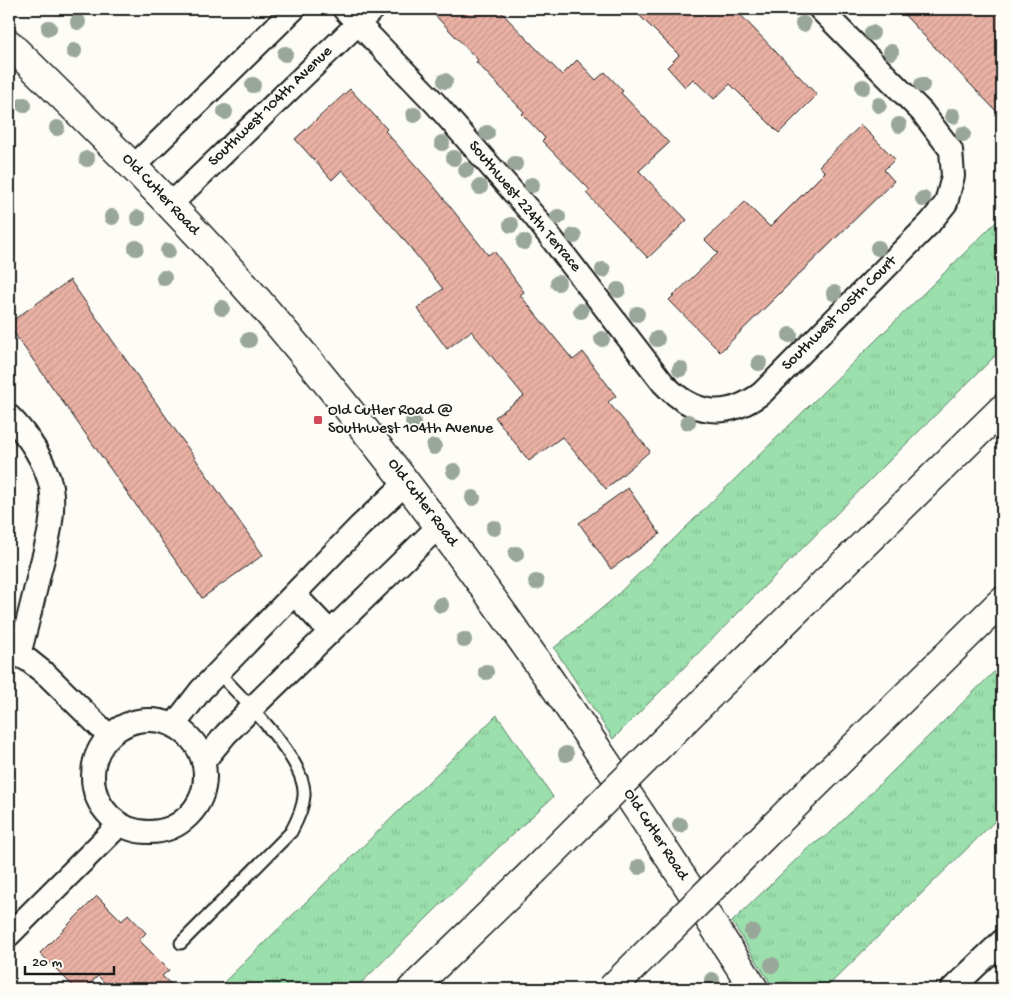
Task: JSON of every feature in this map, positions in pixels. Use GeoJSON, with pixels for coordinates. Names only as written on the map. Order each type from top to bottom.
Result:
{"type":"FeatureCollection","features":[{"type":"Feature","properties":{"kind":"main road","name":"Old Cutler Road"},"geometry":{"type":"LineString","coordinates":[[9,44],[134,166],[234,273],[279,324],[440,525],[525,644],[655,834],[754,989]]}},
{"type":"Feature","properties":{"kind":"main road"},"geometry":{"type":"LineString","coordinates":[[412,989],[533,872],[1002,408]]}},
{"type":"Feature","properties":{"kind":"main road"},"geometry":{"type":"LineString","coordinates":[[611,989],[1002,601]]}},
{"type":"Feature","properties":{"kind":"street"},"geometry":{"type":"LineString","coordinates":[[134,166],[294,9]]}},
{"type":"Feature","properties":{"kind":"street","name":"Southwest 105th Court"},"geometry":{"type":"LineString","coordinates":[[698,408],[711,411],[725,410],[745,404],[762,393],[930,223],[946,203],[953,176],[951,150],[922,112],[820,9]]}},
{"type":"Feature","properties":{"kind":"street","name":"Southwest 104th Avenue"},"geometry":{"type":"LineString","coordinates":[[170,205],[358,13]]}},
{"type":"Feature","properties":{"kind":"street","name":"Southwest 224th Terrace"},"geometry":{"type":"LineString","coordinates":[[358,13],[535,217],[663,383],[670,391],[698,408]]}},
{"type":"Feature","properties":{"kind":"street"},"geometry":{"type":"LineString","coordinates":[[9,416],[29,440],[43,463],[51,488],[51,514],[46,545],[14,653],[28,660],[48,676],[108,736]]}},
{"type":"Feature","properties":{"kind":"street"},"geometry":{"type":"LineString","coordinates":[[174,726],[200,690],[406,482]]}},
{"type":"Feature","properties":{"kind":"street"},"geometry":{"type":"LineString","coordinates":[[203,762],[226,734],[251,709],[440,525]]}},
{"type":"Feature","properties":{"kind":"street"},"geometry":{"type":"LineString","coordinates":[[294,594],[330,632]]}},
{"type":"Feature","properties":{"kind":"street"},"geometry":{"type":"LineString","coordinates":[[140,720],[157,720],[174,726],[187,734],[197,747],[203,762],[205,781],[201,799],[190,815],[175,826],[156,832],[137,831],[120,824],[106,814],[97,799],[93,782],[93,766],[99,750],[108,736],[123,725],[140,720]]}},
{"type":"Feature","properties":{"kind":"street"},"geometry":{"type":"LineString","coordinates":[[11,927],[120,824]]}},
{"type":"Feature","properties":{"kind":"street"},"geometry":{"type":"LineString","coordinates":[[952,989],[1002,941]]}},
{"type":"Feature","properties":{"kind":"lane"},"geometry":{"type":"LineString","coordinates":[[181,943],[291,832],[300,814],[304,795],[300,774],[287,750],[218,672]]}},
{"type":"Feature","properties":{"kind":"green space"},"geometry":{"type":"Polygon","coordinates":[[[1002,216],[1002,349],[613,739],[554,648],[613,599],[1002,216]]]}},
{"type":"Feature","properties":{"kind":"green space"},"geometry":{"type":"Polygon","coordinates":[[[1002,664],[1002,814],[825,989],[774,989],[732,922],[809,847],[829,834],[1002,664]]]}},
{"type":"Feature","properties":{"kind":"green space"},"geometry":{"type":"Polygon","coordinates":[[[497,715],[553,797],[500,846],[355,989],[217,989],[497,715]]]}},
{"type":"Feature","properties":{"kind":"building"},"geometry":{"type":"Polygon","coordinates":[[[429,9],[498,9],[562,75],[577,60],[596,80],[605,72],[623,91],[621,93],[669,143],[639,171],[687,220],[648,258],[586,193],[590,190],[542,141],[545,138],[522,114],[524,112],[429,9]]]}},
{"type":"Feature","properties":{"kind":"building"},"geometry":{"type":"Polygon","coordinates":[[[633,9],[735,9],[817,95],[779,133],[730,84],[714,99],[693,79],[685,87],[667,67],[679,55],[633,9]]]}},
{"type":"Feature","properties":{"kind":"building"},"geometry":{"type":"Polygon","coordinates":[[[899,9],[1002,9],[1002,117],[942,55],[899,9]]]}},
{"type":"Feature","properties":{"kind":"building"},"geometry":{"type":"Polygon","coordinates":[[[350,89],[387,129],[385,131],[434,186],[488,255],[494,251],[524,292],[520,295],[573,360],[583,352],[616,396],[608,402],[650,451],[606,489],[562,437],[529,461],[495,417],[524,396],[471,331],[447,349],[417,308],[443,289],[401,236],[342,170],[332,180],[295,139],[350,89]]]}},
{"type":"Feature","properties":{"kind":"building"},"geometry":{"type":"Polygon","coordinates":[[[861,125],[895,159],[884,170],[894,181],[720,352],[669,300],[718,253],[705,240],[745,202],[770,227],[825,172],[819,166],[861,125]]]}},
{"type":"Feature","properties":{"kind":"building"},"geometry":{"type":"Polygon","coordinates":[[[70,280],[263,555],[202,598],[9,326],[9,323],[70,280]]]}},
{"type":"Feature","properties":{"kind":"building"},"geometry":{"type":"Polygon","coordinates":[[[628,488],[660,534],[611,569],[579,523],[628,488]]]}},
{"type":"Feature","properties":{"kind":"building"},"geometry":{"type":"Polygon","coordinates":[[[97,896],[122,921],[128,914],[146,933],[139,940],[169,970],[162,976],[176,989],[111,989],[98,976],[85,989],[76,989],[40,953],[97,896]]]}},
{"type":"Feature","properties":{"kind":"place","name":"Old Cutler Road @ Southwest 104th Avenue"},"geometry":{"type":"Point","coordinates":[318,420]}}]}
